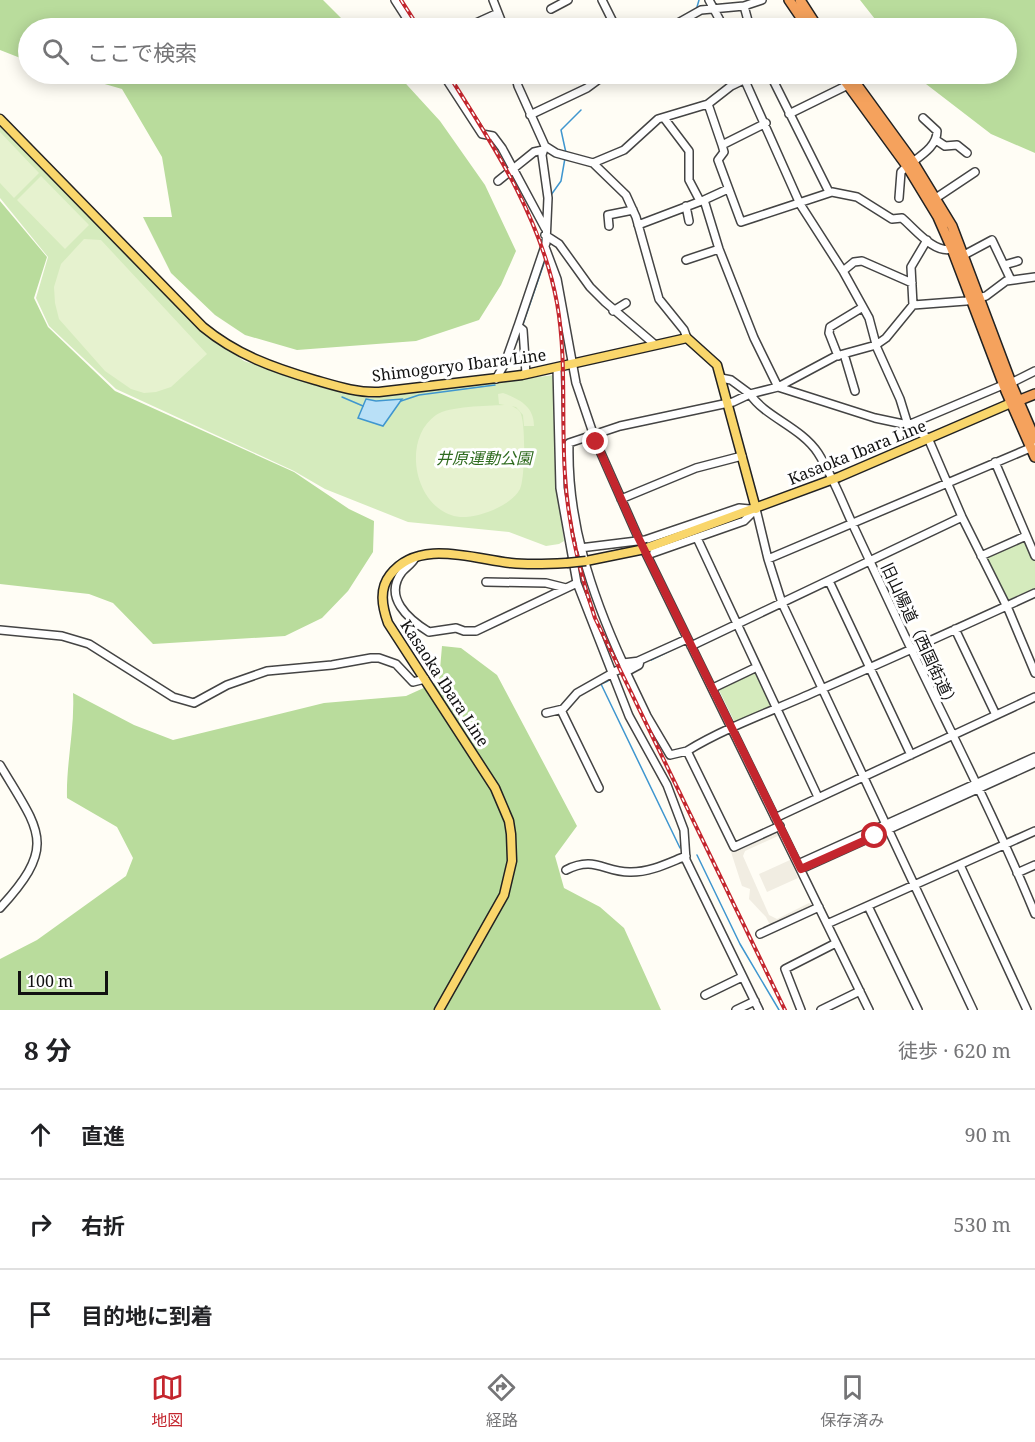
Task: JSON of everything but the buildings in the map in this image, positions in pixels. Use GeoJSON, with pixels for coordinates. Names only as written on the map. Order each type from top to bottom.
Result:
{"type":"FeatureCollection","features":[{"type":"Feature","properties":{"kind":"highway"},"geometry":{"type":"LineString","coordinates":[[789,0],[801,18]]}},
{"type":"Feature","properties":{"kind":"highway"},"geometry":{"type":"LineString","coordinates":[[800,0],[812,18]]}},
{"type":"Feature","properties":{"kind":"highway"},"geometry":{"type":"LineString","coordinates":[[853,84],[936,198],[964,255],[975,299]]}},
{"type":"Feature","properties":{"kind":"highway"},"geometry":{"type":"LineString","coordinates":[[910,164],[975,299],[1034,447]]}},
{"type":"Feature","properties":{"kind":"highway"},"geometry":{"type":"LineString","coordinates":[[1015,402],[1035,394]]}},
{"type":"Feature","properties":{"kind":"main road","name":"Shimogoryo Ibara Line"},"geometry":{"type":"LineString","coordinates":[[0,119],[203,327],[245,356],[273,367],[367,393],[526,374],[653,343],[687,338]]}},
{"type":"Feature","properties":{"kind":"main road"},"geometry":{"type":"LineString","coordinates":[[687,338],[715,363],[756,509]]}},
{"type":"Feature","properties":{"kind":"main road","name":"Kasaoka Ibara Line"},"geometry":{"type":"LineString","coordinates":[[439,1010],[504,895],[512,861],[512,848],[509,821],[495,788],[388,623],[382,601],[388,577],[403,561],[432,553],[519,564],[567,563],[644,548],[756,509],[1015,402]]}},
{"type":"Feature","properties":{"kind":"street"},"geometry":{"type":"LineString","coordinates":[[395,0],[407,18]]}},
{"type":"Feature","properties":{"kind":"street"},"geometry":{"type":"LineString","coordinates":[[493,0],[500,18]]}},
{"type":"Feature","properties":{"kind":"street"},"geometry":{"type":"LineString","coordinates":[[603,0],[611,18]]}},
{"type":"Feature","properties":{"kind":"street"},"geometry":{"type":"LineString","coordinates":[[709,0],[720,18]]}},
{"type":"Feature","properties":{"kind":"street"},"geometry":{"type":"LineString","coordinates":[[686,18],[696,12],[744,6],[762,0]]}},
{"type":"Feature","properties":{"kind":"street"},"geometry":{"type":"LineString","coordinates":[[551,9],[563,1]]}},
{"type":"Feature","properties":{"kind":"street"},"geometry":{"type":"LineString","coordinates":[[744,6],[747,18]]}},
{"type":"Feature","properties":{"kind":"street"},"geometry":{"type":"LineString","coordinates":[[487,18],[498,13]]}},
{"type":"Feature","properties":{"kind":"street"},"geometry":{"type":"LineString","coordinates":[[450,84],[482,134],[495,138],[547,234],[559,244],[590,287],[613,311],[653,343]]}},
{"type":"Feature","properties":{"kind":"street"},"geometry":{"type":"LineString","coordinates":[[496,379],[520,328],[547,234],[548,198],[544,148],[519,84]]}},
{"type":"Feature","properties":{"kind":"street"},"geometry":{"type":"LineString","coordinates":[[531,115],[592,84]]}},
{"type":"Feature","properties":{"kind":"street"},"geometry":{"type":"LineString","coordinates":[[593,163],[624,150],[664,118],[708,104],[733,84]]}},
{"type":"Feature","properties":{"kind":"street"},"geometry":{"type":"LineString","coordinates":[[747,84],[800,204],[863,307],[908,425]]}},
{"type":"Feature","properties":{"kind":"street"},"geometry":{"type":"LineString","coordinates":[[775,84],[829,192]]}},
{"type":"Feature","properties":{"kind":"street"},"geometry":{"type":"LineString","coordinates":[[789,114],[843,84]]}},
{"type":"Feature","properties":{"kind":"street"},"geometry":{"type":"LineString","coordinates":[[708,104],[724,152],[718,160],[738,224],[829,192],[847,194],[892,219],[902,218],[927,240],[944,250],[952,249]]}},
{"type":"Feature","properties":{"kind":"street"},"geometry":{"type":"LineString","coordinates":[[664,118],[689,151],[689,180],[702,201],[754,338],[778,387],[875,418],[908,425],[928,438],[962,517],[1007,606],[1035,673]]}},
{"type":"Feature","properties":{"kind":"street"},"geometry":{"type":"LineString","coordinates":[[899,198],[901,172],[936,140],[937,131],[923,118]]}},
{"type":"Feature","properties":{"kind":"street"},"geometry":{"type":"LineString","coordinates":[[722,145],[766,123]]}},
{"type":"Feature","properties":{"kind":"street"},"geometry":{"type":"LineString","coordinates":[[936,140],[945,146],[957,145],[967,153]]}},
{"type":"Feature","properties":{"kind":"street"},"geometry":{"type":"LineString","coordinates":[[498,181],[534,152],[544,148],[593,163],[622,190],[633,210],[659,299],[684,330],[687,338]]}},
{"type":"Feature","properties":{"kind":"street"},"geometry":{"type":"LineString","coordinates":[[936,198],[975,172]]}},
{"type":"Feature","properties":{"kind":"street"},"geometry":{"type":"LineString","coordinates":[[638,225],[728,189]]}},
{"type":"Feature","properties":{"kind":"street"},"geometry":{"type":"LineString","coordinates":[[686,206],[689,220]]}},
{"type":"Feature","properties":{"kind":"street"},"geometry":{"type":"LineString","coordinates":[[609,226],[608,215],[633,210]]}},
{"type":"Feature","properties":{"kind":"street"},"geometry":{"type":"LineString","coordinates":[[640,661],[637,659],[623,663],[600,613],[567,495],[569,443],[620,426],[728,403],[750,394],[778,387],[841,355],[876,345],[886,338],[913,305],[911,267],[927,240]]}},
{"type":"Feature","properties":{"kind":"street"},"geometry":{"type":"LineString","coordinates":[[964,255],[992,240],[1011,280]]}},
{"type":"Feature","properties":{"kind":"street"},"geometry":{"type":"LineString","coordinates":[[545,247],[557,279],[572,363],[593,436],[689,643],[869,1010]]}},
{"type":"Feature","properties":{"kind":"street"},"geometry":{"type":"LineString","coordinates":[[686,260],[719,249]]}},
{"type":"Feature","properties":{"kind":"street"},"geometry":{"type":"LineString","coordinates":[[871,265],[874,257]]}},
{"type":"Feature","properties":{"kind":"street"},"geometry":{"type":"LineString","coordinates":[[843,271],[858,261],[912,284]]}},
{"type":"Feature","properties":{"kind":"street"},"geometry":{"type":"LineString","coordinates":[[1004,265],[1018,261]]}},
{"type":"Feature","properties":{"kind":"street"},"geometry":{"type":"LineString","coordinates":[[913,305],[952,304],[975,299],[1011,280],[1035,277]]}},
{"type":"Feature","properties":{"kind":"street"},"geometry":{"type":"LineString","coordinates":[[613,311],[626,303]]}},
{"type":"Feature","properties":{"kind":"street"},"geometry":{"type":"LineString","coordinates":[[855,391],[841,355],[829,333],[830,327],[863,307]]}},
{"type":"Feature","properties":{"kind":"street"},"geometry":{"type":"LineString","coordinates":[[520,328],[526,374]]}},
{"type":"Feature","properties":{"kind":"street"},"geometry":{"type":"LineString","coordinates":[[557,368],[567,495],[577,583],[589,620],[629,716],[667,784],[684,830],[686,856],[759,1010]]}},
{"type":"Feature","properties":{"kind":"street"},"geometry":{"type":"LineString","coordinates":[[908,425],[1035,371]]}},
{"type":"Feature","properties":{"kind":"street","name":"旧山陽道（西国街道）"},"geometry":{"type":"LineString","coordinates":[[721,378],[730,380],[750,394],[803,436],[818,454],[832,479],[1035,912]]}},
{"type":"Feature","properties":{"kind":"street"},"geometry":{"type":"LineString","coordinates":[[768,559],[1034,447]]}},
{"type":"Feature","properties":{"kind":"street"},"geometry":{"type":"LineString","coordinates":[[621,499],[696,468],[742,456]]}},
{"type":"Feature","properties":{"kind":"street"},"geometry":{"type":"LineString","coordinates":[[995,462],[1035,556]]}},
{"type":"Feature","properties":{"kind":"street"},"geometry":{"type":"LineString","coordinates":[[580,548],[644,548],[697,538],[744,521],[756,509]]}},
{"type":"Feature","properties":{"kind":"street"},"geometry":{"type":"LineString","coordinates":[[756,509],[782,603],[973,1010]]}},
{"type":"Feature","properties":{"kind":"street"},"geometry":{"type":"LineString","coordinates":[[546,713],[561,710],[577,693],[613,673],[738,625],[962,517]]}},
{"type":"Feature","properties":{"kind":"street"},"geometry":{"type":"LineString","coordinates":[[981,556],[1026,536]]}},
{"type":"Feature","properties":{"kind":"street"},"geometry":{"type":"LineString","coordinates":[[697,538],[818,797]]}},
{"type":"Feature","properties":{"kind":"street"},"geometry":{"type":"LineString","coordinates":[[415,556],[414,561],[398,579],[396,594],[402,610],[429,632],[456,628],[476,631],[577,583]]}},
{"type":"Feature","properties":{"kind":"street"},"geometry":{"type":"LineString","coordinates":[[829,581],[911,755]]}},
{"type":"Feature","properties":{"kind":"street"},"geometry":{"type":"LineString","coordinates":[[486,582],[546,583],[566,588]]}},
{"type":"Feature","properties":{"kind":"street"},"geometry":{"type":"LineString","coordinates":[[640,661],[639,665],[626,672],[647,716],[669,754],[687,750],[1035,593]]}},
{"type":"Feature","properties":{"kind":"street"},"geometry":{"type":"LineString","coordinates":[[955,629],[996,716]]}},
{"type":"Feature","properties":{"kind":"street"},"geometry":{"type":"LineString","coordinates":[[0,630],[62,636],[89,644],[187,703],[200,701],[227,685],[267,670],[332,665],[371,658],[379,658],[396,664],[413,682],[424,679]]}},
{"type":"Feature","properties":{"kind":"street"},"geometry":{"type":"LineString","coordinates":[[713,688],[757,667]]}},
{"type":"Feature","properties":{"kind":"street"},"geometry":{"type":"LineString","coordinates":[[775,818],[1035,697]]}},
{"type":"Feature","properties":{"kind":"street"},"geometry":{"type":"LineString","coordinates":[[561,710],[599,788]]}},
{"type":"Feature","properties":{"kind":"street"},"geometry":{"type":"LineString","coordinates":[[687,750],[734,847],[780,826]]}},
{"type":"Feature","properties":{"kind":"street"},"geometry":{"type":"LineString","coordinates":[[976,787],[1035,757]]}},
{"type":"Feature","properties":{"kind":"street"},"geometry":{"type":"LineString","coordinates":[[800,867],[976,787],[1035,763]]}},
{"type":"Feature","properties":{"kind":"street"},"geometry":{"type":"LineString","coordinates":[[0,765],[29,815],[38,842],[34,865],[0,909]]}},
{"type":"Feature","properties":{"kind":"street"},"geometry":{"type":"LineString","coordinates":[[827,924],[1035,831]]}},
{"type":"Feature","properties":{"kind":"street"},"geometry":{"type":"LineString","coordinates":[[566,870],[595,863],[616,871],[630,872],[653,869],[686,856]]}},
{"type":"Feature","properties":{"kind":"street"},"geometry":{"type":"LineString","coordinates":[[960,865],[1027,1010]]}},
{"type":"Feature","properties":{"kind":"street"},"geometry":{"type":"LineString","coordinates":[[1017,873],[1035,866]]}},
{"type":"Feature","properties":{"kind":"street"},"geometry":{"type":"LineString","coordinates":[[868,906],[918,1010]]}},
{"type":"Feature","properties":{"kind":"street"},"geometry":{"type":"LineString","coordinates":[[760,934],[819,907]]}},
{"type":"Feature","properties":{"kind":"street"},"geometry":{"type":"LineString","coordinates":[[801,1010],[785,969],[836,943]]}},
{"type":"Feature","properties":{"kind":"street"},"geometry":{"type":"LineString","coordinates":[[705,995],[742,977]]}},
{"type":"Feature","properties":{"kind":"street"},"geometry":{"type":"LineString","coordinates":[[821,1010],[860,991]]}},
{"type":"Feature","properties":{"kind":"street"},"geometry":{"type":"LineString","coordinates":[[736,1010],[755,1001]]}},
{"type":"Feature","properties":{"kind":"green space"},"geometry":{"type":"Polygon","coordinates":[[[0,0],[323,0],[341,18],[18,18],[18,57],[0,50],[0,0]]]}},
{"type":"Feature","properties":{"kind":"green space"},"geometry":{"type":"Polygon","coordinates":[[[860,0],[1035,0],[1035,153],[991,134],[926,84],[1017,84],[1017,18],[874,18],[860,0]]]}},
{"type":"Feature","properties":{"kind":"green space"},"geometry":{"type":"Polygon","coordinates":[[[105,84],[406,84],[440,121],[485,185],[516,251],[501,285],[479,320],[416,341],[297,350],[245,335],[215,315],[171,273],[143,217],[172,217],[162,157],[122,89],[105,84]]]}},
{"type":"Feature","properties":{"kind":"green space","name":"井原運動公園"},"geometry":{"type":"Polygon","coordinates":[[[0,124],[199,329],[244,361],[327,389],[369,398],[554,375],[556,480],[564,541],[546,546],[509,532],[408,522],[325,489],[294,471],[116,389],[49,326],[36,298],[48,257],[0,198],[0,124]]]}},
{"type":"Feature","properties":{"kind":"green space"},"geometry":{"type":"Polygon","coordinates":[[[0,132],[39,173],[14,198],[0,183],[0,132]]]}},
{"type":"Feature","properties":{"kind":"green space"},"geometry":{"type":"Polygon","coordinates":[[[41,176],[89,225],[65,249],[17,200],[41,176]]]}},
{"type":"Feature","properties":{"kind":"green space"},"geometry":{"type":"Polygon","coordinates":[[[0,201],[47,257],[34,298],[48,327],[115,391],[294,472],[349,509],[374,521],[373,552],[348,591],[322,618],[285,636],[153,644],[113,603],[89,594],[0,584],[0,201]]]}},
{"type":"Feature","properties":{"kind":"green space"},"geometry":{"type":"Polygon","coordinates":[[[84,239],[101,240],[207,354],[171,387],[144,393],[131,389],[105,371],[59,319],[54,287],[61,264],[84,239]]]}},
{"type":"Feature","properties":{"kind":"green space"},"geometry":{"type":"Polygon","coordinates":[[[503,393],[520,401],[528,408],[534,426],[524,426],[523,415],[516,407],[499,404],[498,394],[503,393]]]}},
{"type":"Feature","properties":{"kind":"green space"},"geometry":{"type":"Polygon","coordinates":[[[504,405],[517,409],[522,417],[524,450],[520,489],[510,501],[485,513],[460,517],[445,512],[432,502],[423,489],[418,474],[416,457],[418,441],[425,426],[442,412],[469,407],[504,405]]]}},
{"type":"Feature","properties":{"kind":"green space"},"geometry":{"type":"Polygon","coordinates":[[[1025,540],[1035,561],[1035,588],[1006,601],[986,556],[1025,540]]]}},
{"type":"Feature","properties":{"kind":"green space"},"geometry":{"type":"Polygon","coordinates":[[[442,646],[461,648],[497,675],[577,826],[555,856],[564,888],[600,907],[624,928],[661,1010],[0,1010],[0,959],[37,940],[126,876],[133,858],[117,827],[67,798],[73,693],[134,725],[173,740],[324,703],[406,696],[439,681],[442,646]]]}},
{"type":"Feature","properties":{"kind":"green space"},"geometry":{"type":"Polygon","coordinates":[[[754,671],[772,705],[771,708],[736,725],[718,688],[754,671]]]}},
{"type":"Feature","properties":{"kind":"shaded area"},"geometry":{"type":"Polygon","coordinates":[[[778,830],[778,836],[745,851],[743,856],[769,915],[777,919],[809,903],[815,907],[771,927],[766,917],[749,899],[750,889],[742,886],[731,852],[778,830]]]}},
{"type":"Feature","properties":{"kind":"shaded area"},"geometry":{"type":"Polygon","coordinates":[[[790,860],[798,878],[767,892],[759,874],[790,860]]]}},
{"type":"Feature","properties":{"kind":"water"},"geometry":{"type":"Polygon","coordinates":[[[366,399],[376,401],[402,399],[383,426],[358,418],[366,399]]]}},
{"type":"Feature","properties":{"kind":"waterway"},"geometry":{"type":"LineString","coordinates":[[697,7],[699,0]]}},
{"type":"Feature","properties":{"kind":"waterway"},"geometry":{"type":"LineString","coordinates":[[566,153],[561,130],[581,110]]}},
{"type":"Feature","properties":{"kind":"waterway"},"geometry":{"type":"LineString","coordinates":[[551,195],[561,181],[565,158]]}},
{"type":"Feature","properties":{"kind":"waterway"},"geometry":{"type":"LineString","coordinates":[[529,192],[543,218]]}},
{"type":"Feature","properties":{"kind":"waterway"},"geometry":{"type":"LineString","coordinates":[[522,327],[544,263]]}},
{"type":"Feature","properties":{"kind":"waterway"},"geometry":{"type":"LineString","coordinates":[[503,374],[520,334]]}},
{"type":"Feature","properties":{"kind":"waterway"},"geometry":{"type":"LineString","coordinates":[[528,351],[529,368]]}},
{"type":"Feature","properties":{"kind":"waterway"},"geometry":{"type":"LineString","coordinates":[[401,401],[419,395],[495,385]]}},
{"type":"Feature","properties":{"kind":"waterway"},"geometry":{"type":"LineString","coordinates":[[342,397],[363,406]]}},
{"type":"Feature","properties":{"kind":"waterway"},"geometry":{"type":"LineString","coordinates":[[651,660],[682,645]]}},
{"type":"Feature","properties":{"kind":"waterway"},"geometry":{"type":"LineString","coordinates":[[608,681],[601,684],[680,848]]}},
{"type":"Feature","properties":{"kind":"waterway"},"geometry":{"type":"LineString","coordinates":[[697,855],[740,944],[779,1010]]}},
{"type":"Feature","properties":{"kind":"railway"},"geometry":{"type":"LineString","coordinates":[[401,0],[413,18]]}},
{"type":"Feature","properties":{"kind":"railway"},"geometry":{"type":"LineString","coordinates":[[454,84],[513,183],[540,241],[550,271],[557,303],[562,346],[566,494],[579,565],[595,618],[785,1010]]}},
{"type":"Feature","properties":{"kind":"route"},"geometry":{"type":"LineString","coordinates":[[596,442],[638,537],[801,869],[875,836]]}}]}
